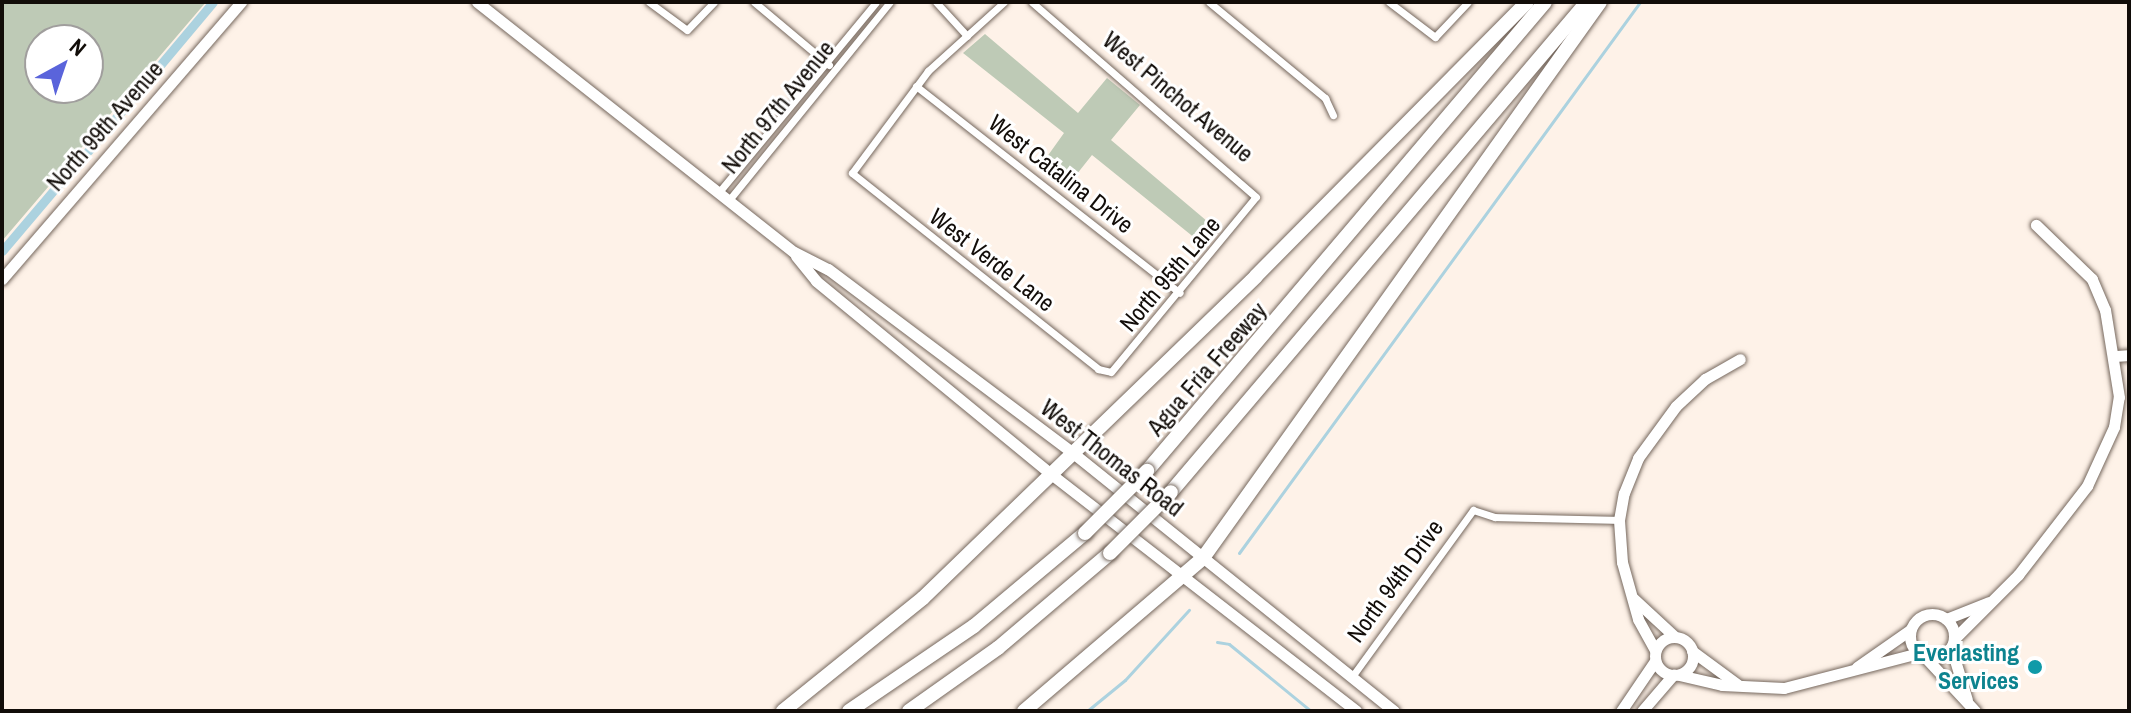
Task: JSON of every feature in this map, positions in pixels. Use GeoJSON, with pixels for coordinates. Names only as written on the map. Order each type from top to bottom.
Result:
{"type":"FeatureCollection","features":[{"type":"Feature","properties":{"kind":"highway"},"geometry":{"type":"LineString","coordinates":[[783,711],[900,618],[1073,453],[1527,2]]}},
{"type":"Feature","properties":{"kind":"highway","name":"Agua Fria Freeway"},"geometry":{"type":"LineString","coordinates":[[849,711],[974,626],[1085,533],[1147,471],[1545,2]]}},
{"type":"Feature","properties":{"kind":"highway"},"geometry":{"type":"LineString","coordinates":[[909,711],[998,648],[1110,553],[1171,492],[1587,2]]}},
{"type":"Feature","properties":{"kind":"highway"},"geometry":{"type":"LineString","coordinates":[[1024,711],[1184,578],[1203,558],[1600,2]]}},
{"type":"Feature","properties":{"kind":"main road","name":"North 99th Avenue"},"geometry":{"type":"LineString","coordinates":[[2,279],[241,2]]}},
{"type":"Feature","properties":{"kind":"main road","name":"West Thomas Road"},"geometry":{"type":"LineString","coordinates":[[477,2],[794,252],[828,269],[1073,453],[1390,710]]}},
{"type":"Feature","properties":{"kind":"main road"},"geometry":{"type":"LineString","coordinates":[[1740,359],[1694,387],[1658,429],[1632,470],[1619,520],[1620,550],[1655,656],[1681,676],[1737,684],[1800,686],[1857,667],[1921,655],[1940,657],[2029,561],[2104,458],[2119,397],[2115,356],[2092,279],[2036,225]]}},
{"type":"Feature","properties":{"kind":"main road","name":"West Thomas Road"},"geometry":{"type":"LineString","coordinates":[[794,252],[816,281],[1051,474],[1356,711]]}},
{"type":"Feature","properties":{"kind":"main road"},"geometry":{"type":"LineString","coordinates":[[2115,356],[2129,355]]}},
{"type":"Feature","properties":{"kind":"main road"},"geometry":{"type":"LineString","coordinates":[[1634,599],[1675,637],[1737,684]]}},
{"type":"Feature","properties":{"kind":"main road"},"geometry":{"type":"LineString","coordinates":[[1857,667],[1910,630],[1922,616],[1946,619],[1989,602]]}},
{"type":"Feature","properties":{"kind":"main road"},"geometry":{"type":"LineString","coordinates":[[1946,619],[1967,700]]}},
{"type":"Feature","properties":{"kind":"main road"},"geometry":{"type":"LineString","coordinates":[[1910,630],[1921,655],[1975,711]]}},
{"type":"Feature","properties":{"kind":"main road"},"geometry":{"type":"LineString","coordinates":[[1623,710],[1663,640],[1675,637]]}},
{"type":"Feature","properties":{"kind":"main road"},"geometry":{"type":"LineString","coordinates":[[1642,711],[1653,696],[1689,668],[1692,651]]}},
{"type":"Feature","properties":{"kind":"main road"},"geometry":{"type":"LineString","coordinates":[[1653,696],[1681,676]]}},
{"type":"Feature","properties":{"kind":"street"},"geometry":{"type":"LineString","coordinates":[[649,2],[687,30],[714,2]]}},
{"type":"Feature","properties":{"kind":"street"},"geometry":{"type":"LineString","coordinates":[[754,2],[834,69]]}},
{"type":"Feature","properties":{"kind":"street","name":"North 97th Avenue"},"geometry":{"type":"LineString","coordinates":[[719,192],[876,2]]}},
{"type":"Feature","properties":{"kind":"street","name":"North 97th Avenue"},"geometry":{"type":"LineString","coordinates":[[729,200],[890,2]]}},
{"type":"Feature","properties":{"kind":"street"},"geometry":{"type":"LineString","coordinates":[[936,2],[967,36]]}},
{"type":"Feature","properties":{"kind":"street"},"geometry":{"type":"LineString","coordinates":[[916,86],[1004,2]]}},
{"type":"Feature","properties":{"kind":"street","name":"West Pinchot Avenue"},"geometry":{"type":"LineString","coordinates":[[1032,2],[1256,197]]}},
{"type":"Feature","properties":{"kind":"street"},"geometry":{"type":"LineString","coordinates":[[1209,2],[1325,98],[1333,115]]}},
{"type":"Feature","properties":{"kind":"street"},"geometry":{"type":"LineString","coordinates":[[1389,2],[1435,37],[1468,2]]}},
{"type":"Feature","properties":{"kind":"street","name":"West Verde Lane"},"geometry":{"type":"LineString","coordinates":[[916,86],[852,173],[1098,369],[1111,372]]}},
{"type":"Feature","properties":{"kind":"street","name":"West Catalina Drive"},"geometry":{"type":"LineString","coordinates":[[916,86],[1180,293]]}},
{"type":"Feature","properties":{"kind":"street","name":"North 95th Lane"},"geometry":{"type":"LineString","coordinates":[[1111,372],[1180,293],[1256,197]]}},
{"type":"Feature","properties":{"kind":"street","name":"North 94th Drive"},"geometry":{"type":"LineString","coordinates":[[1351,678],[1473,510],[1495,517],[1619,520]]}},
{"type":"Feature","properties":{"kind":"green space"},"geometry":{"type":"Polygon","coordinates":[[[2,2],[206,2],[2,241],[2,2]]]}},
{"type":"Feature","properties":{"kind":"green space"},"geometry":{"type":"Polygon","coordinates":[[[985,34],[1078,113],[1107,78],[1140,105],[1111,140],[1214,227],[1201,243],[1092,155],[1065,189],[1039,168],[1064,133],[963,53],[985,34]]]}},
{"type":"Feature","properties":{"kind":"waterway"},"geometry":{"type":"LineString","coordinates":[[88,151],[213,2]]}},
{"type":"Feature","properties":{"kind":"waterway"},"geometry":{"type":"LineString","coordinates":[[1239,553],[1640,2]]}},
{"type":"Feature","properties":{"kind":"waterway"},"geometry":{"type":"LineString","coordinates":[[2,251],[74,166]]}},
{"type":"Feature","properties":{"kind":"waterway"},"geometry":{"type":"LineString","coordinates":[[1087,711],[1125,680],[1189,610]]}},
{"type":"Feature","properties":{"kind":"waterway"},"geometry":{"type":"LineString","coordinates":[[1217,642],[1229,644],[1311,711]]}},
{"type":"Feature","properties":{"kind":"place","name":"Everlasting Services"},"geometry":{"type":"Point","coordinates":[2035,667]}}]}
